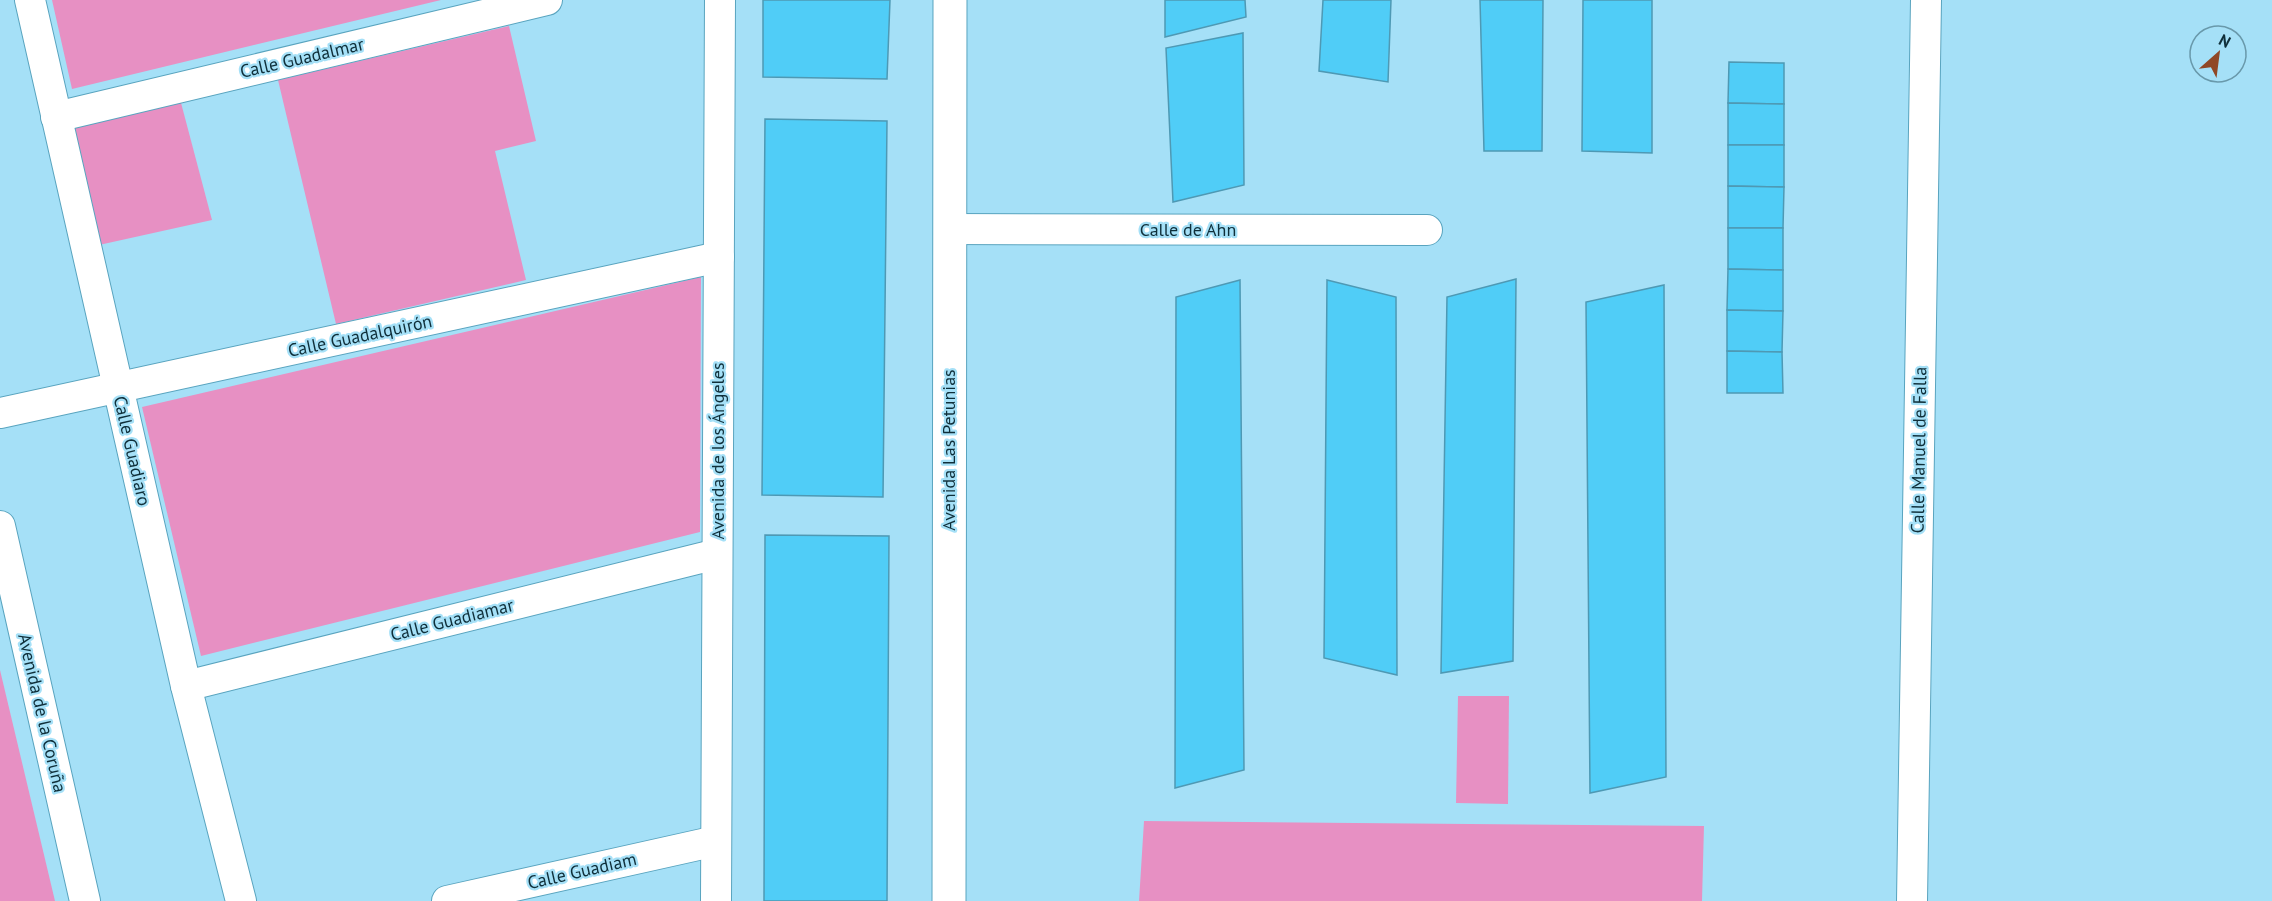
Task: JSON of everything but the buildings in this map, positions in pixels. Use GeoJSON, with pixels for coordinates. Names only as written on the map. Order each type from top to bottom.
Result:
{"type":"FeatureCollection","features":[{"type":"Feature","properties":{"kind":"street","name":"Calle Guadiaro"},"geometry":{"type":"LineString","coordinates":[[30,0],[186,686],[241,901]]}},
{"type":"Feature","properties":{"kind":"street","name":"Calle Guadalmar"},"geometry":{"type":"LineString","coordinates":[[56,117],[547,0]]}},
{"type":"Feature","properties":{"kind":"street","name":"Avenida de los Ángeles"},"geometry":{"type":"LineString","coordinates":[[716,901],[720,0]]}},
{"type":"Feature","properties":{"kind":"street","name":"Avenida Las Petunias"},"geometry":{"type":"LineString","coordinates":[[949,901],[950,0]]}},
{"type":"Feature","properties":{"kind":"street","name":"Calle Manuel de Falla"},"geometry":{"type":"LineString","coordinates":[[1912,901],[1926,0]]}},
{"type":"Feature","properties":{"kind":"street","name":"Calle de Ahn"},"geometry":{"type":"LineString","coordinates":[[949,229],[1427,230]]}},
{"type":"Feature","properties":{"kind":"street","name":"Calle Guadalquirón"},"geometry":{"type":"LineString","coordinates":[[0,413],[719,257]]}},
{"type":"Feature","properties":{"kind":"street","name":"Avenida de la Coruña"},"geometry":{"type":"LineString","coordinates":[[0,526],[85,901]]}},
{"type":"Feature","properties":{"kind":"street","name":"Calle Guadiamar"},"geometry":{"type":"LineString","coordinates":[[186,686],[717,554]]}},
{"type":"Feature","properties":{"kind":"street","name":"Calle Guadiam"},"geometry":{"type":"LineString","coordinates":[[447,901],[716,841]]}},
{"type":"Feature","properties":{"kind":"shaded area"},"geometry":{"type":"Polygon","coordinates":[[[52,0],[441,0],[72,89],[52,0]]]}},
{"type":"Feature","properties":{"kind":"shaded area"},"geometry":{"type":"Polygon","coordinates":[[[509,26],[536,141],[495,151],[526,280],[336,324],[278,80],[509,26]]]}},
{"type":"Feature","properties":{"kind":"shaded area"},"geometry":{"type":"Polygon","coordinates":[[[180,99],[212,220],[99,245],[71,123],[180,99]]]}},
{"type":"Feature","properties":{"kind":"shaded area"},"geometry":{"type":"Polygon","coordinates":[[[701,277],[700,532],[201,656],[142,407],[701,277]]]}},
{"type":"Feature","properties":{"kind":"shaded area"},"geometry":{"type":"Polygon","coordinates":[[[0,670],[55,901],[0,901],[0,670]]]}},
{"type":"Feature","properties":{"kind":"shaded area"},"geometry":{"type":"Polygon","coordinates":[[[1458,696],[1509,696],[1508,804],[1456,803],[1458,696]]]}},
{"type":"Feature","properties":{"kind":"shaded area"},"geometry":{"type":"Polygon","coordinates":[[[1144,821],[1704,826],[1702,901],[1139,901],[1144,821]]]}}]}
